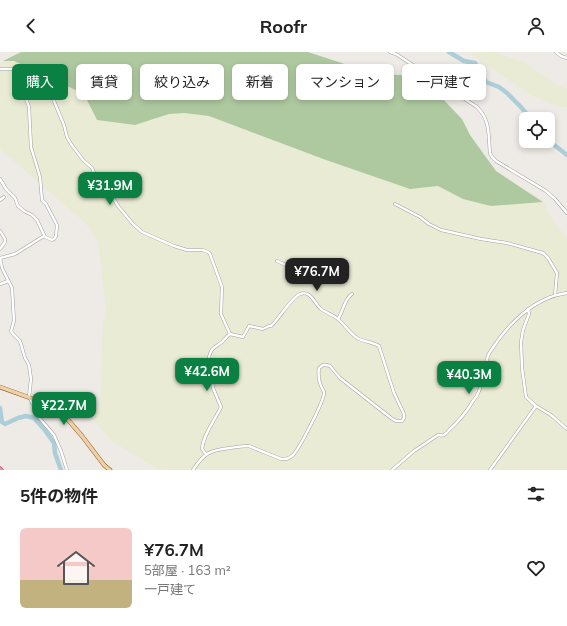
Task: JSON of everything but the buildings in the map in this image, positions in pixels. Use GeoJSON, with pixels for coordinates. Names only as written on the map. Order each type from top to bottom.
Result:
{"type":"FeatureCollection","features":[{"type":"Feature","properties":{"kind":"main road"},"geometry":{"type":"LineString","coordinates":[[0,387],[47,404],[63,414],[104,465],[110,470]]}},
{"type":"Feature","properties":{"kind":"street"},"geometry":{"type":"LineString","coordinates":[[390,52],[396,54],[477,107],[484,116],[488,126],[490,153],[492,157],[496,161],[550,194],[567,213]]}},
{"type":"Feature","properties":{"kind":"street"},"geometry":{"type":"LineString","coordinates":[[556,52],[567,58]]}},
{"type":"Feature","properties":{"kind":"street"},"geometry":{"type":"LineString","coordinates":[[0,69],[12,69]]}},
{"type":"Feature","properties":{"kind":"street"},"geometry":{"type":"LineString","coordinates":[[0,179],[6,189],[15,198],[18,206],[37,220],[44,236],[48,239],[54,239],[57,225],[46,204],[42,200],[40,177],[31,147],[29,108],[26,100]]}},
{"type":"Feature","properties":{"kind":"street"},"geometry":{"type":"LineString","coordinates":[[53,100],[71,144],[83,160],[92,168],[100,183],[111,194],[118,206],[137,228],[162,242],[187,250],[203,250],[210,254],[222,287],[221,314],[230,334]]}},
{"type":"Feature","properties":{"kind":"street"},"geometry":{"type":"LineString","coordinates":[[0,200],[4,198]]}},
{"type":"Feature","properties":{"kind":"street"},"geometry":{"type":"LineString","coordinates":[[395,204],[416,214],[442,230],[507,243],[543,253],[548,258],[557,273],[555,295]]}},
{"type":"Feature","properties":{"kind":"street"},"geometry":{"type":"LineString","coordinates":[[0,231],[5,239],[5,242],[0,249]]}},
{"type":"Feature","properties":{"kind":"street"},"geometry":{"type":"LineString","coordinates":[[44,236],[15,254],[0,259],[2,268],[12,288],[13,294],[14,321],[11,331],[20,341],[25,358],[29,365],[31,379],[29,397],[36,414],[54,435],[67,470]]}},
{"type":"Feature","properties":{"kind":"street"},"geometry":{"type":"LineString","coordinates":[[277,261],[308,275]]}},
{"type":"Feature","properties":{"kind":"street"},"geometry":{"type":"LineString","coordinates":[[0,284],[8,281]]}},
{"type":"Feature","properties":{"kind":"street"},"geometry":{"type":"LineString","coordinates":[[392,470],[435,436],[442,436],[454,427],[479,392],[489,353],[507,329],[528,309],[538,303],[555,295],[567,293]]}},
{"type":"Feature","properties":{"kind":"street"},"geometry":{"type":"LineString","coordinates":[[193,470],[206,454],[212,450],[249,446],[281,459],[292,456],[296,452],[322,399],[324,392],[320,384],[318,372],[319,368],[323,365],[330,366],[340,378],[391,418],[396,421],[402,421],[404,418],[404,414],[394,393],[379,346],[372,342],[359,339],[353,335],[338,319],[321,309],[310,295],[301,294],[294,298],[276,322],[271,326],[263,329],[249,326],[243,336],[230,334]]}},
{"type":"Feature","properties":{"kind":"street"},"geometry":{"type":"LineString","coordinates":[[338,319],[349,296],[352,294]]}},
{"type":"Feature","properties":{"kind":"street"},"geometry":{"type":"LineString","coordinates":[[528,309],[529,314],[521,342],[522,368],[526,397],[536,406],[551,414],[567,429]]}},
{"type":"Feature","properties":{"kind":"street"},"geometry":{"type":"LineString","coordinates":[[206,454],[202,449],[202,446],[221,408],[213,388],[209,354],[214,347],[230,334]]}},
{"type":"Feature","properties":{"kind":"street"},"geometry":{"type":"LineString","coordinates":[[490,470],[536,406]]}},
{"type":"Feature","properties":{"kind":"green space"},"geometry":{"type":"Polygon","coordinates":[[[21,52],[308,52],[345,64],[296,64],[296,100],[394,100],[394,75],[401,75],[402,100],[444,100],[462,119],[470,135],[496,171],[543,202],[491,206],[463,199],[438,186],[410,189],[326,160],[209,116],[184,113],[169,114],[135,125],[97,120],[87,100],[132,100],[132,64],[76,64],[76,90],[68,86],[68,64],[20,64],[14,61],[3,61],[21,52]]]}},
{"type":"Feature","properties":{"kind":"green space"},"geometry":{"type":"Polygon","coordinates":[[[469,52],[496,52],[524,62],[555,84],[567,89],[567,107],[560,107],[532,96],[469,52]]]}},
{"type":"Feature","properties":{"kind":"green space"},"geometry":{"type":"Polygon","coordinates":[[[3,61],[14,61],[20,64],[12,64],[12,100],[68,100],[68,86],[76,90],[76,100],[87,100],[97,120],[135,125],[169,114],[184,113],[209,116],[326,160],[410,189],[438,186],[463,199],[543,202],[554,222],[567,237],[567,470],[164,470],[157,469],[112,441],[94,421],[100,401],[103,323],[106,308],[98,240],[84,222],[0,149],[0,65],[3,61]]]}},
{"type":"Feature","properties":{"kind":"waterway"},"geometry":{"type":"LineString","coordinates":[[449,52],[464,61],[475,63],[486,82],[499,87],[507,93],[525,112]]}},
{"type":"Feature","properties":{"kind":"waterway"},"geometry":{"type":"LineString","coordinates":[[555,146],[567,155]]}},
{"type":"Feature","properties":{"kind":"waterway"},"geometry":{"type":"LineString","coordinates":[[0,408],[2,422],[5,424],[26,416],[34,418],[54,443],[55,453],[61,470]]}}]}
